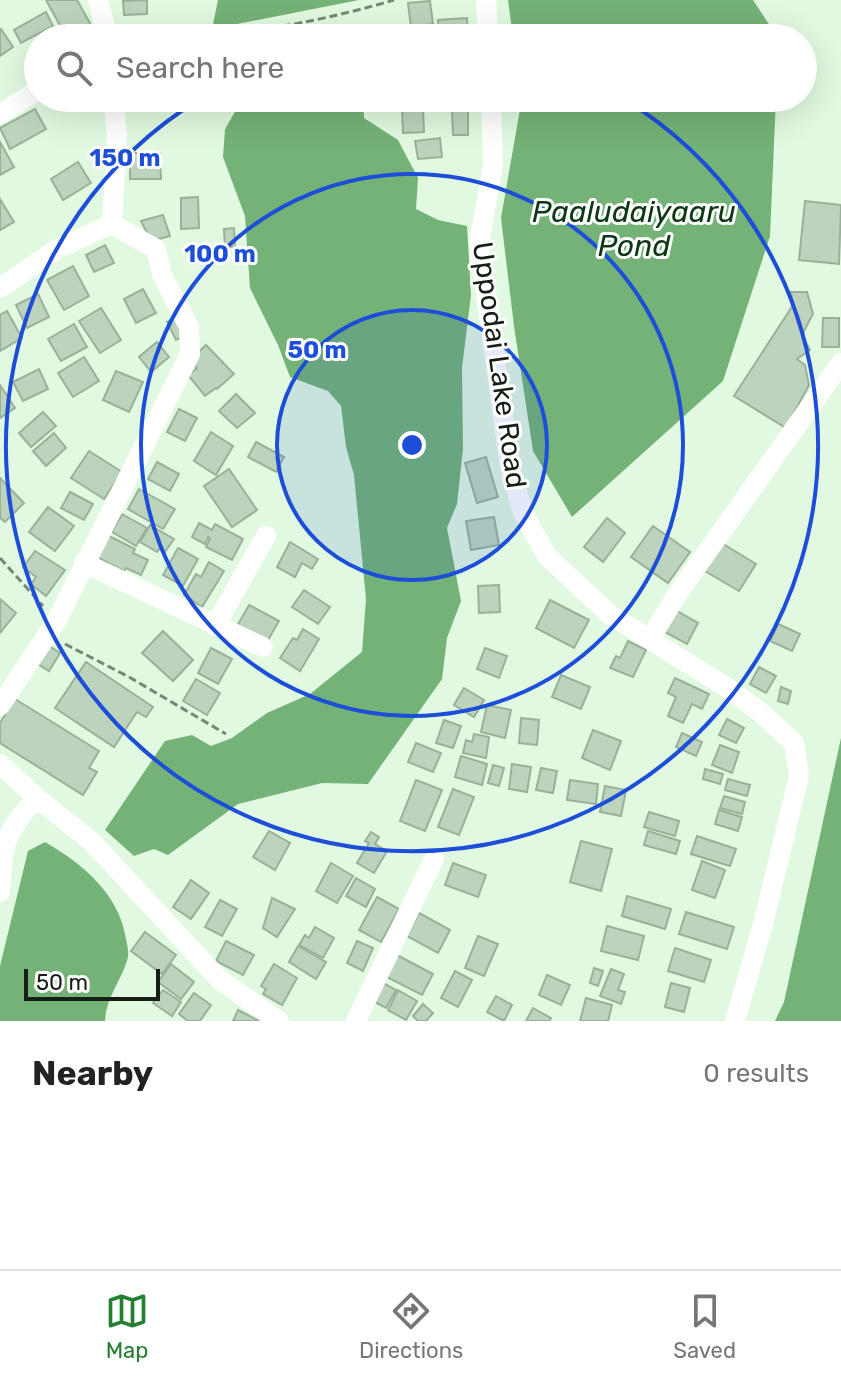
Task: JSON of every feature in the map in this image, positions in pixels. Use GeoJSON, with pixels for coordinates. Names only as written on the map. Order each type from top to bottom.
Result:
{"type":"FeatureCollection","features":[{"type":"Feature","properties":{"kind":"street"},"geometry":{"type":"LineString","coordinates":[[98,0],[104,24]]}},
{"type":"Feature","properties":{"kind":"street"},"geometry":{"type":"LineString","coordinates":[[486,0],[487,24]]}},
{"type":"Feature","properties":{"kind":"street"},"geometry":{"type":"LineString","coordinates":[[0,114],[24,99]]}},
{"type":"Feature","properties":{"kind":"street"},"geometry":{"type":"LineString","coordinates":[[112,224],[117,134],[115,112]]}},
{"type":"Feature","properties":{"kind":"street","name":"Uppodai Lake Road"},"geometry":{"type":"LineString","coordinates":[[491,112],[493,165],[479,243],[510,467],[523,513],[547,556],[609,614],[740,697],[794,743],[799,776],[763,924],[735,1021]]}},
{"type":"Feature","properties":{"kind":"street"},"geometry":{"type":"LineString","coordinates":[[0,288],[57,249],[112,224]]}},
{"type":"Feature","properties":{"kind":"street"},"geometry":{"type":"LineString","coordinates":[[0,706],[52,627],[190,354],[189,327],[162,275],[156,249],[112,224]]}},
{"type":"Feature","properties":{"kind":"street"},"geometry":{"type":"LineString","coordinates":[[650,639],[678,593],[841,363]]}},
{"type":"Feature","properties":{"kind":"street"},"geometry":{"type":"LineString","coordinates":[[215,626],[266,536]]}},
{"type":"Feature","properties":{"kind":"street"},"geometry":{"type":"LineString","coordinates":[[84,563],[263,647]]}},
{"type":"Feature","properties":{"kind":"street"},"geometry":{"type":"LineString","coordinates":[[0,764],[92,842],[220,980],[279,1021]]}},
{"type":"Feature","properties":{"kind":"street"},"geometry":{"type":"LineString","coordinates":[[0,891],[1,854],[17,818],[37,798]]}},
{"type":"Feature","properties":{"kind":"street"},"geometry":{"type":"LineString","coordinates":[[356,1021],[434,859]]}},
{"type":"Feature","properties":{"kind":"path"},"geometry":{"type":"LineString","coordinates":[[303,24],[394,0]]}},
{"type":"Feature","properties":{"kind":"path"},"geometry":{"type":"LineString","coordinates":[[0,558],[52,627],[226,734]]}},
{"type":"Feature","properties":{"kind":"water"},"geometry":{"type":"Polygon","coordinates":[[[218,0],[359,0],[237,24],[213,24],[218,0]]]}},
{"type":"Feature","properties":{"kind":"water"},"geometry":{"type":"Polygon","coordinates":[[[508,0],[753,0],[769,24],[511,24],[508,0]]]}},
{"type":"Feature","properties":{"kind":"water"},"geometry":{"type":"Polygon","coordinates":[[[235,112],[364,112],[364,118],[398,140],[418,178],[416,209],[438,220],[467,226],[471,295],[462,368],[463,449],[457,504],[447,528],[461,601],[447,638],[442,679],[368,784],[322,783],[238,804],[168,855],[154,849],[134,856],[105,830],[165,741],[192,735],[211,746],[232,738],[267,713],[310,694],[362,652],[366,599],[354,475],[346,447],[341,406],[328,391],[290,377],[250,288],[245,216],[223,157],[225,129],[235,112]]]}},
{"type":"Feature","properties":{"kind":"water","name":"Paaludaiyaaru Pond"},"geometry":{"type":"Polygon","coordinates":[[[520,112],[775,112],[770,236],[723,381],[572,517],[533,451],[501,218],[520,112]]]}},
{"type":"Feature","properties":{"kind":"water"},"geometry":{"type":"Polygon","coordinates":[[[841,738],[841,1021],[775,1021],[784,1002],[841,738]]]}},
{"type":"Feature","properties":{"kind":"water"},"geometry":{"type":"Polygon","coordinates":[[[45,842],[73,860],[97,882],[116,908],[122,923],[128,957],[108,1004],[105,1021],[0,1021],[0,966],[28,851],[45,842]]]}},
{"type":"Feature","properties":{"kind":"building"},"geometry":{"type":"Polygon","coordinates":[[[46,0],[77,0],[90,24],[59,24],[46,0]]]}},
{"type":"Feature","properties":{"kind":"building"},"geometry":{"type":"Polygon","coordinates":[[[147,0],[147,14],[124,15],[123,1],[147,0]]]}},
{"type":"Feature","properties":{"kind":"building"},"geometry":{"type":"Polygon","coordinates":[[[430,1],[433,24],[411,24],[408,3],[430,1]]]}},
{"type":"Feature","properties":{"kind":"building"},"geometry":{"type":"Polygon","coordinates":[[[46,12],[52,24],[25,24],[46,12]]]}},
{"type":"Feature","properties":{"kind":"building"},"geometry":{"type":"Polygon","coordinates":[[[467,18],[467,24],[438,24],[438,20],[467,18]]]}},
{"type":"Feature","properties":{"kind":"building"},"geometry":{"type":"Polygon","coordinates":[[[24,24],[24,41],[21,43],[14,30],[24,24]]]}},
{"type":"Feature","properties":{"kind":"building"},"geometry":{"type":"Polygon","coordinates":[[[0,30],[13,47],[0,56],[0,30]]]}},
{"type":"Feature","properties":{"kind":"building"},"geometry":{"type":"Polygon","coordinates":[[[29,112],[37,112],[46,129],[10,149],[0,128],[29,112]]]}},
{"type":"Feature","properties":{"kind":"building"},"geometry":{"type":"Polygon","coordinates":[[[402,112],[423,112],[424,132],[403,133],[402,112]]]}},
{"type":"Feature","properties":{"kind":"building"},"geometry":{"type":"Polygon","coordinates":[[[452,112],[468,112],[468,135],[453,135],[452,112]]]}},
{"type":"Feature","properties":{"kind":"building"},"geometry":{"type":"Polygon","coordinates":[[[440,138],[442,157],[418,159],[415,141],[440,138]]]}},
{"type":"Feature","properties":{"kind":"building"},"geometry":{"type":"Polygon","coordinates":[[[0,142],[14,167],[0,175],[0,142]]]}},
{"type":"Feature","properties":{"kind":"building"},"geometry":{"type":"Polygon","coordinates":[[[130,153],[160,153],[161,179],[130,179],[130,153]]]}},
{"type":"Feature","properties":{"kind":"building"},"geometry":{"type":"Polygon","coordinates":[[[78,162],[91,183],[63,200],[51,179],[78,162]]]}},
{"type":"Feature","properties":{"kind":"building"},"geometry":{"type":"Polygon","coordinates":[[[198,197],[199,228],[181,229],[181,198],[198,197]]]}},
{"type":"Feature","properties":{"kind":"building"},"geometry":{"type":"Polygon","coordinates":[[[0,199],[14,222],[0,230],[0,199]]]}},
{"type":"Feature","properties":{"kind":"building"},"geometry":{"type":"Polygon","coordinates":[[[805,201],[841,205],[839,264],[799,260],[805,201]]]}},
{"type":"Feature","properties":{"kind":"building"},"geometry":{"type":"Polygon","coordinates":[[[163,215],[170,236],[151,241],[141,221],[163,215]]]}},
{"type":"Feature","properties":{"kind":"building"},"geometry":{"type":"Polygon","coordinates":[[[234,228],[235,246],[225,248],[224,229],[234,228]]]}},
{"type":"Feature","properties":{"kind":"building"},"geometry":{"type":"Polygon","coordinates":[[[105,245],[114,263],[94,272],[86,255],[105,245]]]}},
{"type":"Feature","properties":{"kind":"building"},"geometry":{"type":"Polygon","coordinates":[[[73,266],[89,296],[64,310],[47,280],[73,266]]]}},
{"type":"Feature","properties":{"kind":"building"},"geometry":{"type":"Polygon","coordinates":[[[143,289],[156,313],[136,323],[124,299],[143,289]]]}},
{"type":"Feature","properties":{"kind":"building"},"geometry":{"type":"Polygon","coordinates":[[[791,292],[807,292],[813,314],[802,335],[810,350],[797,359],[805,365],[809,385],[786,428],[734,396],[793,305],[791,292]]]}},
{"type":"Feature","properties":{"kind":"building"},"geometry":{"type":"Polygon","coordinates":[[[38,294],[49,317],[27,328],[16,305],[38,294]]]}},
{"type":"Feature","properties":{"kind":"building"},"geometry":{"type":"Polygon","coordinates":[[[101,308],[121,340],[100,353],[79,321],[101,308]]]}},
{"type":"Feature","properties":{"kind":"building"},"geometry":{"type":"Polygon","coordinates":[[[7,311],[22,338],[0,351],[0,315],[7,311]]]}},
{"type":"Feature","properties":{"kind":"building"},"geometry":{"type":"Polygon","coordinates":[[[175,318],[184,336],[176,340],[167,322],[175,318]]]}},
{"type":"Feature","properties":{"kind":"building"},"geometry":{"type":"Polygon","coordinates":[[[823,318],[839,318],[839,347],[822,347],[823,318]]]}},
{"type":"Feature","properties":{"kind":"building"},"geometry":{"type":"Polygon","coordinates":[[[74,324],[87,347],[61,361],[48,339],[74,324]]]}},
{"type":"Feature","properties":{"kind":"building"},"geometry":{"type":"Polygon","coordinates":[[[157,342],[169,357],[151,372],[139,357],[157,342]]]}},
{"type":"Feature","properties":{"kind":"building"},"geometry":{"type":"Polygon","coordinates":[[[206,345],[234,374],[205,396],[188,375],[197,368],[190,360],[206,345]]]}},
{"type":"Feature","properties":{"kind":"building"},"geometry":{"type":"Polygon","coordinates":[[[84,357],[99,381],[73,397],[58,373],[84,357]]]}},
{"type":"Feature","properties":{"kind":"building"},"geometry":{"type":"Polygon","coordinates":[[[39,369],[48,389],[23,401],[13,382],[39,369]]]}},
{"type":"Feature","properties":{"kind":"building"},"geometry":{"type":"Polygon","coordinates":[[[116,371],[143,382],[129,412],[103,400],[116,371]]]}},
{"type":"Feature","properties":{"kind":"building"},"geometry":{"type":"Polygon","coordinates":[[[0,385],[15,408],[0,418],[0,385]]]}},
{"type":"Feature","properties":{"kind":"building"},"geometry":{"type":"Polygon","coordinates":[[[236,394],[255,413],[237,428],[219,411],[236,394]]]}},
{"type":"Feature","properties":{"kind":"building"},"geometry":{"type":"Polygon","coordinates":[[[179,409],[197,418],[185,441],[167,432],[179,409]]]}},
{"type":"Feature","properties":{"kind":"building"},"geometry":{"type":"Polygon","coordinates":[[[43,412],[56,426],[31,447],[19,433],[43,412]]]}},
{"type":"Feature","properties":{"kind":"building"},"geometry":{"type":"Polygon","coordinates":[[[211,432],[233,446],[216,475],[194,461],[211,432]]]}},
{"type":"Feature","properties":{"kind":"building"},"geometry":{"type":"Polygon","coordinates":[[[54,433],[66,448],[46,466],[33,451],[54,433]]]}},
{"type":"Feature","properties":{"kind":"building"},"geometry":{"type":"Polygon","coordinates":[[[256,442],[284,457],[276,472],[248,457],[256,442]]]}},
{"type":"Feature","properties":{"kind":"building"},"geometry":{"type":"Polygon","coordinates":[[[89,451],[122,472],[104,499],[71,478],[89,451]]]}},
{"type":"Feature","properties":{"kind":"building"},"geometry":{"type":"Polygon","coordinates":[[[486,457],[498,497],[477,503],[465,463],[486,457]]]}},
{"type":"Feature","properties":{"kind":"building"},"geometry":{"type":"Polygon","coordinates":[[[157,462],[179,474],[170,491],[148,479],[157,462]]]}},
{"type":"Feature","properties":{"kind":"building"},"geometry":{"type":"Polygon","coordinates":[[[229,469],[257,510],[232,527],[204,486],[229,469]]]}},
{"type":"Feature","properties":{"kind":"building"},"geometry":{"type":"Polygon","coordinates":[[[0,478],[24,503],[5,522],[0,518],[0,478]]]}},
{"type":"Feature","properties":{"kind":"building"},"geometry":{"type":"Polygon","coordinates":[[[139,489],[175,509],[163,529],[128,509],[139,489]]]}},
{"type":"Feature","properties":{"kind":"building"},"geometry":{"type":"Polygon","coordinates":[[[70,492],[93,504],[84,520],[61,508],[70,492]]]}},
{"type":"Feature","properties":{"kind":"building"},"geometry":{"type":"Polygon","coordinates":[[[48,507],[74,526],[55,551],[29,532],[48,507]]]}},
{"type":"Feature","properties":{"kind":"building"},"geometry":{"type":"Polygon","coordinates":[[[122,514],[147,528],[136,546],[112,532],[122,514]]]}},
{"type":"Feature","properties":{"kind":"building"},"geometry":{"type":"Polygon","coordinates":[[[494,517],[499,545],[471,550],[466,521],[494,517]]]}},
{"type":"Feature","properties":{"kind":"building"},"geometry":{"type":"Polygon","coordinates":[[[607,518],[625,533],[603,562],[584,547],[607,518]]]}},
{"type":"Feature","properties":{"kind":"building"},"geometry":{"type":"Polygon","coordinates":[[[199,523],[212,530],[215,524],[243,539],[232,560],[206,547],[208,537],[205,544],[192,537],[199,523]]]}},
{"type":"Feature","properties":{"kind":"building"},"geometry":{"type":"Polygon","coordinates":[[[150,525],[174,539],[165,552],[159,549],[157,552],[140,542],[150,525]]]}},
{"type":"Feature","properties":{"kind":"building"},"geometry":{"type":"Polygon","coordinates":[[[653,526],[690,552],[668,583],[631,557],[653,526]]]}},
{"type":"Feature","properties":{"kind":"building"},"geometry":{"type":"Polygon","coordinates":[[[107,535],[135,549],[133,553],[148,560],[141,575],[126,568],[124,571],[96,557],[107,535]]]}},
{"type":"Feature","properties":{"kind":"building"},"geometry":{"type":"Polygon","coordinates":[[[290,542],[318,559],[312,569],[302,563],[295,577],[277,567],[290,542]]]}},
{"type":"Feature","properties":{"kind":"building"},"geometry":{"type":"Polygon","coordinates":[[[720,542],[756,564],[739,591],[703,570],[720,542]]]}},
{"type":"Feature","properties":{"kind":"building"},"geometry":{"type":"Polygon","coordinates":[[[178,548],[198,559],[183,586],[163,575],[178,548]]]}},
{"type":"Feature","properties":{"kind":"building"},"geometry":{"type":"Polygon","coordinates":[[[35,551],[65,570],[46,596],[31,584],[36,577],[23,567],[35,551]]]}},
{"type":"Feature","properties":{"kind":"building"},"geometry":{"type":"Polygon","coordinates":[[[209,562],[224,571],[202,607],[184,595],[196,574],[201,577],[209,562]]]}},
{"type":"Feature","properties":{"kind":"building"},"geometry":{"type":"Polygon","coordinates":[[[499,585],[500,612],[479,613],[478,586],[499,585]]]}},
{"type":"Feature","properties":{"kind":"building"},"geometry":{"type":"Polygon","coordinates":[[[304,590],[330,607],[318,624],[292,607],[304,590]]]}},
{"type":"Feature","properties":{"kind":"building"},"geometry":{"type":"Polygon","coordinates":[[[0,599],[16,613],[0,633],[0,599]]]}},
{"type":"Feature","properties":{"kind":"building"},"geometry":{"type":"Polygon","coordinates":[[[550,600],[589,620],[574,648],[536,628],[550,600]]]}},
{"type":"Feature","properties":{"kind":"building"},"geometry":{"type":"Polygon","coordinates":[[[249,605],[279,621],[267,642],[237,626],[249,605]]]}},
{"type":"Feature","properties":{"kind":"building"},"geometry":{"type":"Polygon","coordinates":[[[677,611],[698,623],[687,644],[665,632],[677,611]]]}},
{"type":"Feature","properties":{"kind":"building"},"geometry":{"type":"Polygon","coordinates":[[[778,624],[800,634],[792,651],[770,641],[778,624]]]}},
{"type":"Feature","properties":{"kind":"building"},"geometry":{"type":"Polygon","coordinates":[[[303,629],[319,639],[300,671],[280,658],[303,629]]]}},
{"type":"Feature","properties":{"kind":"building"},"geometry":{"type":"Polygon","coordinates":[[[163,631],[193,660],[173,681],[142,653],[163,631]]]}},
{"type":"Feature","properties":{"kind":"building"},"geometry":{"type":"Polygon","coordinates":[[[628,641],[646,650],[633,677],[610,668],[616,656],[620,658],[628,641]]]}},
{"type":"Feature","properties":{"kind":"building"},"geometry":{"type":"Polygon","coordinates":[[[48,645],[60,653],[49,671],[36,663],[48,645]]]}},
{"type":"Feature","properties":{"kind":"building"},"geometry":{"type":"Polygon","coordinates":[[[211,648],[232,659],[218,684],[198,673],[211,648]]]}},
{"type":"Feature","properties":{"kind":"building"},"geometry":{"type":"Polygon","coordinates":[[[485,648],[507,656],[499,678],[477,669],[485,648]]]}},
{"type":"Feature","properties":{"kind":"building"},"geometry":{"type":"Polygon","coordinates":[[[86,662],[153,707],[146,717],[137,712],[114,747],[55,708],[86,662]]]}},
{"type":"Feature","properties":{"kind":"building"},"geometry":{"type":"Polygon","coordinates":[[[759,667],[776,676],[766,693],[750,684],[759,667]]]}},
{"type":"Feature","properties":{"kind":"building"},"geometry":{"type":"Polygon","coordinates":[[[561,675],[590,687],[581,709],[552,697],[561,675]]]}},
{"type":"Feature","properties":{"kind":"building"},"geometry":{"type":"Polygon","coordinates":[[[675,678],[709,694],[702,709],[692,704],[683,723],[668,716],[676,697],[668,693],[675,678]]]}},
{"type":"Feature","properties":{"kind":"building"},"geometry":{"type":"Polygon","coordinates":[[[196,679],[220,693],[207,715],[183,701],[196,679]]]}},
{"type":"Feature","properties":{"kind":"building"},"geometry":{"type":"Polygon","coordinates":[[[781,687],[791,691],[788,704],[778,701],[781,687]]]}},
{"type":"Feature","properties":{"kind":"building"},"geometry":{"type":"Polygon","coordinates":[[[464,688],[484,700],[474,717],[454,705],[464,688]]]}},
{"type":"Feature","properties":{"kind":"building"},"geometry":{"type":"Polygon","coordinates":[[[15,699],[99,751],[89,768],[97,772],[83,795],[0,743],[0,723],[15,699]]]}},
{"type":"Feature","properties":{"kind":"building"},"geometry":{"type":"Polygon","coordinates":[[[487,705],[511,710],[505,738],[481,732],[487,705]]]}},
{"type":"Feature","properties":{"kind":"building"},"geometry":{"type":"Polygon","coordinates":[[[521,718],[539,720],[537,745],[519,743],[521,718]]]}},
{"type":"Feature","properties":{"kind":"building"},"geometry":{"type":"Polygon","coordinates":[[[727,719],[744,728],[736,743],[719,735],[727,719]]]}},
{"type":"Feature","properties":{"kind":"building"},"geometry":{"type":"Polygon","coordinates":[[[444,720],[461,726],[453,748],[436,743],[444,720]]]}},
{"type":"Feature","properties":{"kind":"building"},"geometry":{"type":"Polygon","coordinates":[[[593,730],[621,741],[610,770],[582,758],[593,730]]]}},
{"type":"Feature","properties":{"kind":"building"},"geometry":{"type":"Polygon","coordinates":[[[682,733],[702,742],[696,756],[676,747],[682,733]]]}},
{"type":"Feature","properties":{"kind":"building"},"geometry":{"type":"Polygon","coordinates":[[[474,734],[489,737],[486,758],[463,753],[466,740],[472,742],[474,734]]]}},
{"type":"Feature","properties":{"kind":"building"},"geometry":{"type":"Polygon","coordinates":[[[416,743],[441,753],[433,772],[408,762],[416,743]]]}},
{"type":"Feature","properties":{"kind":"building"},"geometry":{"type":"Polygon","coordinates":[[[720,745],[739,752],[732,773],[712,765],[720,745]]]}},
{"type":"Feature","properties":{"kind":"building"},"geometry":{"type":"Polygon","coordinates":[[[461,756],[487,764],[482,785],[455,777],[461,756]]]}},
{"type":"Feature","properties":{"kind":"building"},"geometry":{"type":"Polygon","coordinates":[[[512,764],[531,767],[527,792],[509,789],[512,764]]]}},
{"type":"Feature","properties":{"kind":"building"},"geometry":{"type":"Polygon","coordinates":[[[493,765],[504,768],[499,786],[488,783],[493,765]]]}},
{"type":"Feature","properties":{"kind":"building"},"geometry":{"type":"Polygon","coordinates":[[[541,768],[557,771],[553,793],[536,790],[541,768]]]}},
{"type":"Feature","properties":{"kind":"building"},"geometry":{"type":"Polygon","coordinates":[[[705,769],[723,774],[720,784],[703,779],[705,769]]]}},
{"type":"Feature","properties":{"kind":"building"},"geometry":{"type":"Polygon","coordinates":[[[728,779],[750,785],[747,796],[725,790],[728,779]]]}},
{"type":"Feature","properties":{"kind":"building"},"geometry":{"type":"Polygon","coordinates":[[[416,780],[442,790],[425,831],[400,821],[416,780]]]}},
{"type":"Feature","properties":{"kind":"building"},"geometry":{"type":"Polygon","coordinates":[[[570,780],[598,784],[596,804],[567,800],[570,780]]]}},
{"type":"Feature","properties":{"kind":"building"},"geometry":{"type":"Polygon","coordinates":[[[605,786],[626,790],[621,816],[600,812],[605,786]]]}},
{"type":"Feature","properties":{"kind":"building"},"geometry":{"type":"Polygon","coordinates":[[[453,789],[474,797],[459,835],[438,827],[453,789]]]}},
{"type":"Feature","properties":{"kind":"building"},"geometry":{"type":"Polygon","coordinates":[[[724,796],[745,802],[742,814],[720,808],[724,796]]]}},
{"type":"Feature","properties":{"kind":"building"},"geometry":{"type":"Polygon","coordinates":[[[719,810],[742,817],[738,831],[715,824],[719,810]]]}},
{"type":"Feature","properties":{"kind":"building"},"geometry":{"type":"Polygon","coordinates":[[[649,812],[679,821],[675,836],[644,827],[649,812]]]}},
{"type":"Feature","properties":{"kind":"building"},"geometry":{"type":"Polygon","coordinates":[[[269,831],[290,843],[275,870],[253,857],[269,831]]]}},
{"type":"Feature","properties":{"kind":"building"},"geometry":{"type":"Polygon","coordinates":[[[648,831],[680,841],[676,854],[644,845],[648,831]]]}},
{"type":"Feature","properties":{"kind":"building"},"geometry":{"type":"Polygon","coordinates":[[[371,832],[379,837],[375,844],[387,851],[374,873],[357,863],[369,843],[365,841],[371,832]]]}},
{"type":"Feature","properties":{"kind":"building"},"geometry":{"type":"Polygon","coordinates":[[[697,836],[736,849],[730,866],[691,854],[697,836]]]}},
{"type":"Feature","properties":{"kind":"building"},"geometry":{"type":"Polygon","coordinates":[[[581,841],[612,849],[601,891],[570,882],[581,841]]]}},
{"type":"Feature","properties":{"kind":"building"},"geometry":{"type":"Polygon","coordinates":[[[702,861],[725,870],[715,898],[692,890],[702,861]]]}},
{"type":"Feature","properties":{"kind":"building"},"geometry":{"type":"Polygon","coordinates":[[[331,863],[353,876],[337,903],[316,891],[331,863]]]}},
{"type":"Feature","properties":{"kind":"building"},"geometry":{"type":"Polygon","coordinates":[[[453,863],[486,875],[478,897],[445,885],[453,863]]]}},
{"type":"Feature","properties":{"kind":"building"},"geometry":{"type":"Polygon","coordinates":[[[356,878],[375,889],[366,907],[346,896],[356,878]]]}},
{"type":"Feature","properties":{"kind":"building"},"geometry":{"type":"Polygon","coordinates":[[[191,880],[209,893],[191,919],[173,907],[191,880]]]}},
{"type":"Feature","properties":{"kind":"building"},"geometry":{"type":"Polygon","coordinates":[[[627,896],[671,909],[665,929],[622,916],[627,896]]]}},
{"type":"Feature","properties":{"kind":"building"},"geometry":{"type":"Polygon","coordinates":[[[377,897],[399,909],[381,942],[359,930],[377,897]]]}},
{"type":"Feature","properties":{"kind":"building"},"geometry":{"type":"Polygon","coordinates":[[[272,898],[295,909],[277,937],[263,928],[272,898]]]}},
{"type":"Feature","properties":{"kind":"building"},"geometry":{"type":"Polygon","coordinates":[[[220,900],[237,909],[222,936],[205,927],[220,900]]]}},
{"type":"Feature","properties":{"kind":"building"},"geometry":{"type":"Polygon","coordinates":[[[686,912],[734,927],[727,949],[679,934],[686,912]]]}},
{"type":"Feature","properties":{"kind":"building"},"geometry":{"type":"Polygon","coordinates":[[[419,913],[450,930],[438,953],[407,936],[419,913]]]}},
{"type":"Feature","properties":{"kind":"building"},"geometry":{"type":"Polygon","coordinates":[[[607,926],[644,936],[638,960],[601,951],[607,926]]]}},
{"type":"Feature","properties":{"kind":"building"},"geometry":{"type":"Polygon","coordinates":[[[315,927],[334,938],[323,958],[299,945],[305,935],[309,938],[315,927]]]}},
{"type":"Feature","properties":{"kind":"building"},"geometry":{"type":"Polygon","coordinates":[[[145,932],[176,955],[162,974],[131,951],[145,932]]]}},
{"type":"Feature","properties":{"kind":"building"},"geometry":{"type":"Polygon","coordinates":[[[478,936],[498,944],[484,976],[465,968],[478,936]]]}},
{"type":"Feature","properties":{"kind":"building"},"geometry":{"type":"Polygon","coordinates":[[[226,941],[254,955],[243,975],[216,961],[226,941]]]}},
{"type":"Feature","properties":{"kind":"building"},"geometry":{"type":"Polygon","coordinates":[[[357,941],[373,948],[363,971],[347,963],[357,941]]]}},
{"type":"Feature","properties":{"kind":"building"},"geometry":{"type":"Polygon","coordinates":[[[298,946],[326,962],[316,979],[289,962],[298,946]]]}},
{"type":"Feature","properties":{"kind":"building"},"geometry":{"type":"Polygon","coordinates":[[[675,948],[711,960],[704,982],[668,971],[675,948]]]}},
{"type":"Feature","properties":{"kind":"building"},"geometry":{"type":"Polygon","coordinates":[[[393,953],[433,974],[422,995],[381,974],[393,953]]]}},
{"type":"Feature","properties":{"kind":"building"},"geometry":{"type":"Polygon","coordinates":[[[171,964],[194,982],[181,999],[158,982],[171,964]]]}},
{"type":"Feature","properties":{"kind":"building"},"geometry":{"type":"Polygon","coordinates":[[[274,964],[297,978],[282,1005],[263,994],[266,989],[261,986],[274,964]]]}},
{"type":"Feature","properties":{"kind":"building"},"geometry":{"type":"Polygon","coordinates":[[[594,968],[603,971],[598,986],[590,983],[594,968]]]}},
{"type":"Feature","properties":{"kind":"building"},"geometry":{"type":"Polygon","coordinates":[[[611,969],[624,974],[618,990],[625,992],[621,1004],[600,996],[611,969]]]}},
{"type":"Feature","properties":{"kind":"building"},"geometry":{"type":"Polygon","coordinates":[[[455,971],[472,980],[458,1007],[441,998],[455,971]]]}},
{"type":"Feature","properties":{"kind":"building"},"geometry":{"type":"Polygon","coordinates":[[[547,975],[570,985],[561,1005],[539,995],[547,975]]]}},
{"type":"Feature","properties":{"kind":"building"},"geometry":{"type":"Polygon","coordinates":[[[383,983],[396,990],[386,1008],[373,1001],[383,983]]]}},
{"type":"Feature","properties":{"kind":"building"},"geometry":{"type":"Polygon","coordinates":[[[671,983],[690,988],[684,1012],[665,1007],[671,983]]]}},
{"type":"Feature","properties":{"kind":"building"},"geometry":{"type":"Polygon","coordinates":[[[163,990],[181,1002],[172,1016],[153,1003],[163,990]]]}},
{"type":"Feature","properties":{"kind":"building"},"geometry":{"type":"Polygon","coordinates":[[[398,990],[417,1001],[406,1020],[388,1010],[398,990]]]}},
{"type":"Feature","properties":{"kind":"building"},"geometry":{"type":"Polygon","coordinates":[[[194,993],[211,1005],[200,1021],[188,1021],[179,1014],[194,993]]]}},
{"type":"Feature","properties":{"kind":"building"},"geometry":{"type":"Polygon","coordinates":[[[496,996],[512,1005],[504,1021],[487,1012],[496,996]]]}},
{"type":"Feature","properties":{"kind":"building"},"geometry":{"type":"Polygon","coordinates":[[[586,998],[612,1005],[608,1021],[580,1021],[586,998]]]}},
{"type":"Feature","properties":{"kind":"building"},"geometry":{"type":"Polygon","coordinates":[[[423,1004],[433,1013],[426,1021],[418,1021],[413,1016],[423,1004]]]}},
{"type":"Feature","properties":{"kind":"building"},"geometry":{"type":"Polygon","coordinates":[[[533,1008],[551,1018],[549,1021],[526,1021],[533,1008]]]}},
{"type":"Feature","properties":{"kind":"building"},"geometry":{"type":"Polygon","coordinates":[[[238,1010],[259,1021],[233,1021],[238,1010]]]}}]}
